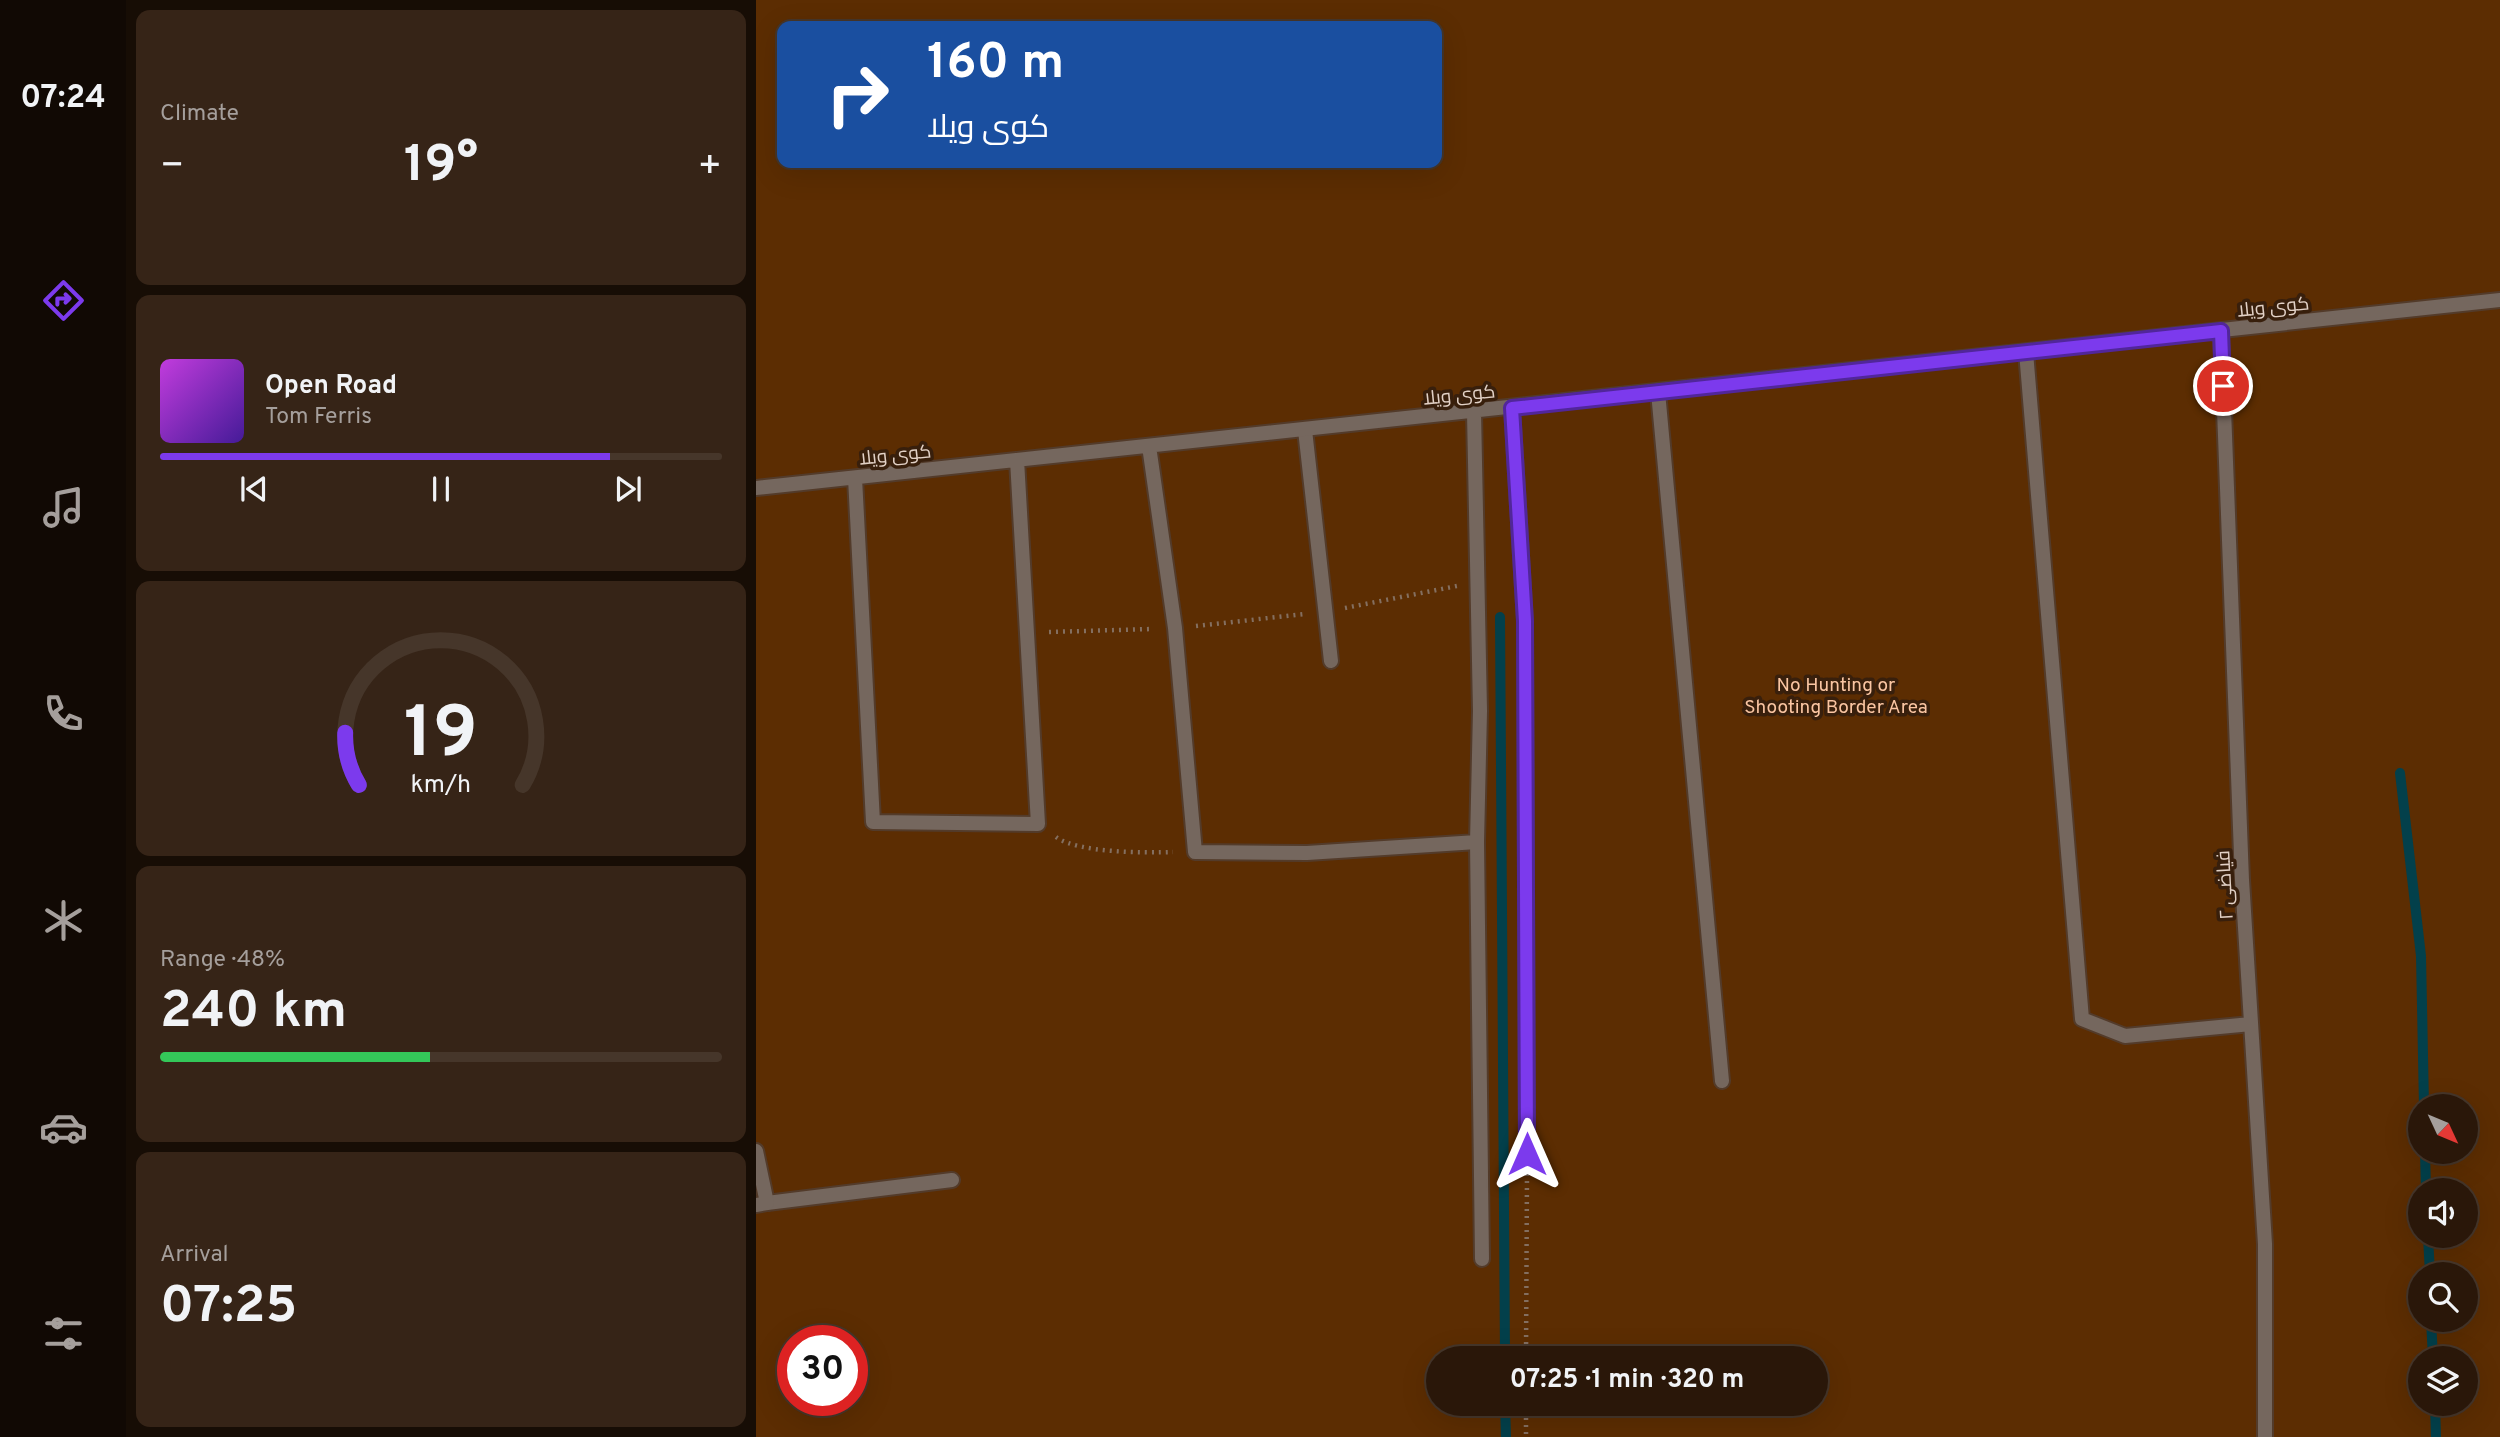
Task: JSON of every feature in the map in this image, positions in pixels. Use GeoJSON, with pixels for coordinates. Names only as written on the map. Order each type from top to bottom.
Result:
{"type":"FeatureCollection","features":[{"type":"Feature","properties":{"kind":"street","name":"کوی ویلا"},"geometry":{"type":"LineString","coordinates":[[756,488],[2500,300]]}},
{"type":"Feature","properties":{"kind":"street","name":"فیاضی ۲"},"geometry":{"type":"LineString","coordinates":[[2221,331],[2242,880],[2264,1244],[2265,1437]]}},
{"type":"Feature","properties":{"kind":"street"},"geometry":{"type":"LineString","coordinates":[[2026,352],[2082,1018],[2125,1036],[2251,1024]]}},
{"type":"Feature","properties":{"kind":"street"},"geometry":{"type":"LineString","coordinates":[[1658,392],[1722,1081]]}},
{"type":"Feature","properties":{"kind":"street"},"geometry":{"type":"LineString","coordinates":[[1512,408],[1525,621],[1527,1154]]}},
{"type":"Feature","properties":{"kind":"street"},"geometry":{"type":"LineString","coordinates":[[1474,412],[1480,711],[1477,842],[1482,1259]]}},
{"type":"Feature","properties":{"kind":"street"},"geometry":{"type":"LineString","coordinates":[[1305,430],[1331,660]]}},
{"type":"Feature","properties":{"kind":"street"},"geometry":{"type":"LineString","coordinates":[[1149,446],[1175,628],[1195,852],[1307,853],[1477,842]]}},
{"type":"Feature","properties":{"kind":"street"},"geometry":{"type":"LineString","coordinates":[[855,478],[873,822],[1038,824],[1017,460]]}},
{"type":"Feature","properties":{"kind":"street"},"geometry":{"type":"LineString","coordinates":[[756,1152],[762,1204],[952,1180]]}},
{"type":"Feature","properties":{"kind":"path"},"geometry":{"type":"LineString","coordinates":[[1027,633],[1175,628],[1325,612],[1477,583]]}},
{"type":"Feature","properties":{"kind":"path"},"geometry":{"type":"LineString","coordinates":[[1038,824],[1067,845],[1145,853],[1195,852]]}},
{"type":"Feature","properties":{"kind":"path"},"geometry":{"type":"LineString","coordinates":[[1526,1346],[1527,1154]]}},
{"type":"Feature","properties":{"kind":"path"},"geometry":{"type":"LineString","coordinates":[[1526,1416],[1526,1437]]}},
{"type":"Feature","properties":{"kind":"green space","name":"No Hunting or Shooting Border Area"},"geometry":{"type":"Polygon","coordinates":[[[756,0],[2500,0],[2500,1437],[756,1437],[756,0]]]}},
{"type":"Feature","properties":{"kind":"waterway"},"geometry":{"type":"LineString","coordinates":[[1500,617],[1505,1346]]}},
{"type":"Feature","properties":{"kind":"waterway"},"geometry":{"type":"LineString","coordinates":[[2400,773],[2421,956],[2424,1094]]}},
{"type":"Feature","properties":{"kind":"waterway"},"geometry":{"type":"LineString","coordinates":[[2425,1164],[2426,1178]]}},
{"type":"Feature","properties":{"kind":"waterway"},"geometry":{"type":"LineString","coordinates":[[2429,1248],[2429,1262]]}},
{"type":"Feature","properties":{"kind":"waterway"},"geometry":{"type":"LineString","coordinates":[[2432,1332],[2432,1346]]}},
{"type":"Feature","properties":{"kind":"waterway"},"geometry":{"type":"LineString","coordinates":[[1505,1416],[1506,1437]]}},
{"type":"Feature","properties":{"kind":"waterway"},"geometry":{"type":"LineString","coordinates":[[2435,1416],[2436,1437]]}},
{"type":"Feature","properties":{"kind":"route"},"geometry":{"type":"LineString","coordinates":[[1527,1154],[1525,621],[1512,408],[2221,331],[2223,386]]}}]}
